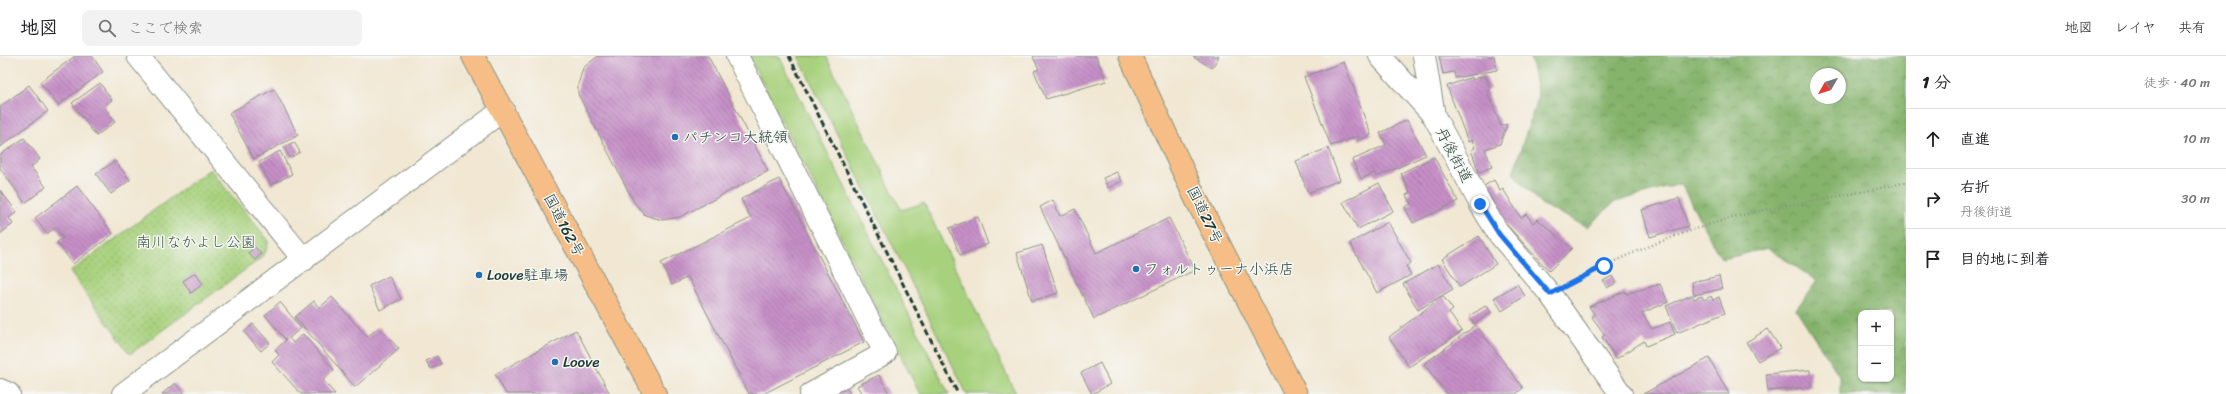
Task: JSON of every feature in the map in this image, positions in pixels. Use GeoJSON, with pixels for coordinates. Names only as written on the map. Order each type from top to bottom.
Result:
{"type":"FeatureCollection","features":[{"type":"Feature","properties":{"kind":"highway","name":"国道162号"},"geometry":{"type":"LineString","coordinates":[[473,56],[655,394]]}},
{"type":"Feature","properties":{"kind":"highway","name":"国道27号"},"geometry":{"type":"LineString","coordinates":[[1130,56],[1196,197],[1296,394]]}},
{"type":"Feature","properties":{"kind":"street"},"geometry":{"type":"LineString","coordinates":[[138,56],[304,260]]}},
{"type":"Feature","properties":{"kind":"street"},"geometry":{"type":"LineString","coordinates":[[737,56],[885,353],[811,394]]}},
{"type":"Feature","properties":{"kind":"street","name":"丹後街道"},"geometry":{"type":"LineString","coordinates":[[1380,56],[1434,116],[1480,204],[1499,234],[1550,294],[1621,394]]}},
{"type":"Feature","properties":{"kind":"street"},"geometry":{"type":"LineString","coordinates":[[1424,56],[1434,116]]}},
{"type":"Feature","properties":{"kind":"street"},"geometry":{"type":"LineString","coordinates":[[123,394],[503,110]]}},
{"type":"Feature","properties":{"kind":"street"},"geometry":{"type":"LineString","coordinates":[[0,390],[9,394]]}},
{"type":"Feature","properties":{"kind":"path"},"geometry":{"type":"LineString","coordinates":[[1550,294],[1604,266],[1708,225],[1751,213],[1870,191],[1906,182]]}},
{"type":"Feature","properties":{"kind":"green space"},"geometry":{"type":"Polygon","coordinates":[[[749,56],[779,56],[949,394],[920,394],[749,56]]]}},
{"type":"Feature","properties":{"kind":"green space"},"geometry":{"type":"Polygon","coordinates":[[[798,56],[826,56],[901,210],[924,203],[1016,394],[967,394],[798,56]]]}},
{"type":"Feature","properties":{"kind":"green space"},"geometry":{"type":"Polygon","coordinates":[[[1530,56],[1906,56],[1906,394],[1840,394],[1840,377],[1796,309],[1817,281],[1768,248],[1723,259],[1717,252],[1681,184],[1615,202],[1587,227],[1541,204],[1513,173],[1538,96],[1530,56]]]}},
{"type":"Feature","properties":{"kind":"green space","name":"南川なかよし公園"},"geometry":{"type":"Polygon","coordinates":[[[210,169],[269,241],[264,256],[130,354],[70,272],[210,169]]]}},
{"type":"Feature","properties":{"kind":"building"},"geometry":{"type":"Polygon","coordinates":[[[75,56],[92,56],[103,72],[58,105],[40,82],[75,56]]]}},
{"type":"Feature","properties":{"kind":"building","name":"パチンコ大統領"},"geometry":{"type":"Polygon","coordinates":[[[598,56],[708,56],[768,171],[680,217],[662,220],[645,215],[634,202],[578,94],[578,85],[583,68],[598,56]]]}},
{"type":"Feature","properties":{"kind":"building"},"geometry":{"type":"Polygon","coordinates":[[[1096,56],[1106,81],[1046,99],[1034,71],[1039,69],[1033,57],[1096,56]]]}},
{"type":"Feature","properties":{"kind":"building"},"geometry":{"type":"Polygon","coordinates":[[[1192,56],[1219,56],[1212,68],[1192,56]]]}},
{"type":"Feature","properties":{"kind":"building"},"geometry":{"type":"Polygon","coordinates":[[[1439,56],[1494,56],[1497,70],[1455,78],[1454,72],[1443,74],[1439,56]]]}},
{"type":"Feature","properties":{"kind":"building"},"geometry":{"type":"Polygon","coordinates":[[[1344,62],[1371,135],[1359,140],[1358,136],[1331,146],[1304,77],[1344,62]]]}},
{"type":"Feature","properties":{"kind":"building"},"geometry":{"type":"Polygon","coordinates":[[[1485,75],[1491,89],[1487,91],[1501,126],[1507,124],[1500,144],[1485,149],[1492,167],[1479,172],[1471,150],[1475,148],[1472,140],[1468,142],[1447,86],[1472,77],[1472,80],[1485,75]]]}},
{"type":"Feature","properties":{"kind":"building"},"geometry":{"type":"Polygon","coordinates":[[[100,83],[112,100],[104,106],[115,122],[96,136],[72,103],[100,83]]]}},
{"type":"Feature","properties":{"kind":"building"},"geometry":{"type":"Polygon","coordinates":[[[29,85],[48,111],[0,147],[0,107],[29,85]]]}},
{"type":"Feature","properties":{"kind":"building"},"geometry":{"type":"Polygon","coordinates":[[[274,89],[298,135],[254,159],[229,113],[274,89]]]}},
{"type":"Feature","properties":{"kind":"building"},"geometry":{"type":"Polygon","coordinates":[[[1407,120],[1426,155],[1376,177],[1374,173],[1361,179],[1352,160],[1386,145],[1380,133],[1407,120]]]}},
{"type":"Feature","properties":{"kind":"building"},"geometry":{"type":"Polygon","coordinates":[[[24,138],[40,159],[31,167],[46,187],[25,203],[0,168],[0,155],[24,138]]]}},
{"type":"Feature","properties":{"kind":"building"},"geometry":{"type":"Polygon","coordinates":[[[294,142],[300,152],[290,158],[284,147],[294,142]]]}},
{"type":"Feature","properties":{"kind":"building"},"geometry":{"type":"Polygon","coordinates":[[[1328,148],[1340,180],[1308,193],[1296,161],[1328,148]]]}},
{"type":"Feature","properties":{"kind":"building"},"geometry":{"type":"Polygon","coordinates":[[[280,151],[292,174],[271,185],[259,162],[280,151]]]}},
{"type":"Feature","properties":{"kind":"building"},"geometry":{"type":"Polygon","coordinates":[[[1434,157],[1458,201],[1413,223],[1405,207],[1411,204],[1406,195],[1410,193],[1401,173],[1434,157]]]}},
{"type":"Feature","properties":{"kind":"building"},"geometry":{"type":"Polygon","coordinates":[[[115,161],[130,180],[111,194],[96,174],[115,161]]]}},
{"type":"Feature","properties":{"kind":"building"},"geometry":{"type":"Polygon","coordinates":[[[1117,172],[1122,181],[1108,188],[1103,178],[1117,172]]]}},
{"type":"Feature","properties":{"kind":"building"},"geometry":{"type":"Polygon","coordinates":[[[779,179],[864,342],[763,394],[749,394],[688,277],[672,285],[661,263],[751,218],[741,199],[779,179]]]}},
{"type":"Feature","properties":{"kind":"building"},"geometry":{"type":"Polygon","coordinates":[[[1494,180],[1500,191],[1503,189],[1521,218],[1526,214],[1533,223],[1537,219],[1572,248],[1549,271],[1505,223],[1484,186],[1494,180]]]}},
{"type":"Feature","properties":{"kind":"building"},"geometry":{"type":"Polygon","coordinates":[[[1379,183],[1393,211],[1358,229],[1343,202],[1379,183]]]}},
{"type":"Feature","properties":{"kind":"building"},"geometry":{"type":"Polygon","coordinates":[[[77,186],[113,234],[73,264],[57,242],[63,238],[56,227],[47,234],[35,218],[77,186]]]}},
{"type":"Feature","properties":{"kind":"building"},"geometry":{"type":"Polygon","coordinates":[[[0,190],[17,212],[9,218],[13,224],[0,234],[0,190]]]}},
{"type":"Feature","properties":{"kind":"building"},"geometry":{"type":"Polygon","coordinates":[[[1679,198],[1688,226],[1650,237],[1642,210],[1679,198]]]}},
{"type":"Feature","properties":{"kind":"building"},"geometry":{"type":"Polygon","coordinates":[[[1053,200],[1060,216],[1075,209],[1096,253],[1169,218],[1195,270],[1094,319],[1040,207],[1053,200]]]}},
{"type":"Feature","properties":{"kind":"building"},"geometry":{"type":"Polygon","coordinates":[[[978,217],[988,244],[960,255],[949,228],[978,217]]]}},
{"type":"Feature","properties":{"kind":"building"},"geometry":{"type":"Polygon","coordinates":[[[1388,222],[1411,263],[1406,266],[1411,275],[1377,293],[1350,243],[1388,222]]]}},
{"type":"Feature","properties":{"kind":"building"},"geometry":{"type":"Polygon","coordinates":[[[1479,236],[1496,264],[1460,287],[1442,259],[1479,236]]]}},
{"type":"Feature","properties":{"kind":"building"},"geometry":{"type":"Polygon","coordinates":[[[1042,245],[1058,293],[1032,301],[1017,253],[1042,245]]]}},
{"type":"Feature","properties":{"kind":"building"},"geometry":{"type":"Polygon","coordinates":[[[255,247],[261,254],[255,260],[248,253],[255,247]]]}},
{"type":"Feature","properties":{"kind":"building"},"geometry":{"type":"Polygon","coordinates":[[[1438,264],[1453,289],[1418,310],[1403,284],[1438,264]]]}},
{"type":"Feature","properties":{"kind":"building"},"geometry":{"type":"Polygon","coordinates":[[[195,273],[203,284],[191,293],[183,281],[195,273]]]}},
{"type":"Feature","properties":{"kind":"building"},"geometry":{"type":"Polygon","coordinates":[[[389,276],[401,299],[380,310],[369,286],[389,276]]]}},
{"type":"Feature","properties":{"kind":"building"},"geometry":{"type":"Polygon","coordinates":[[[1612,276],[1616,283],[1607,288],[1603,281],[1612,276]]]}},
{"type":"Feature","properties":{"kind":"building"},"geometry":{"type":"Polygon","coordinates":[[[1719,276],[1722,289],[1694,295],[1692,282],[1719,276]]]}},
{"type":"Feature","properties":{"kind":"building"},"geometry":{"type":"Polygon","coordinates":[[[1517,284],[1525,296],[1502,311],[1494,298],[1517,284]]]}},
{"type":"Feature","properties":{"kind":"building"},"geometry":{"type":"Polygon","coordinates":[[[1660,284],[1668,302],[1642,313],[1652,329],[1670,322],[1675,334],[1646,346],[1644,341],[1616,359],[1602,337],[1605,335],[1592,317],[1595,315],[1589,307],[1625,291],[1626,294],[1660,284]]]}},
{"type":"Feature","properties":{"kind":"building"},"geometry":{"type":"Polygon","coordinates":[[[1692,295],[1694,299],[1702,296],[1704,300],[1711,296],[1713,300],[1719,297],[1725,313],[1677,333],[1666,306],[1692,295]]]}},
{"type":"Feature","properties":{"kind":"building"},"geometry":{"type":"Polygon","coordinates":[[[1443,296],[1453,310],[1449,313],[1462,331],[1409,367],[1389,337],[1443,296]]]}},
{"type":"Feature","properties":{"kind":"building"},"geometry":{"type":"Polygon","coordinates":[[[332,297],[367,337],[379,327],[399,349],[355,387],[295,317],[314,301],[319,308],[332,297]]]}},
{"type":"Feature","properties":{"kind":"building"},"geometry":{"type":"Polygon","coordinates":[[[280,302],[301,328],[289,338],[293,343],[303,334],[334,370],[323,380],[335,394],[301,394],[272,362],[279,355],[275,350],[286,340],[265,315],[280,302]]]}},
{"type":"Feature","properties":{"kind":"building"},"geometry":{"type":"Polygon","coordinates":[[[1487,305],[1491,313],[1474,324],[1469,316],[1487,305]]]}},
{"type":"Feature","properties":{"kind":"building"},"geometry":{"type":"Polygon","coordinates":[[[253,324],[270,343],[261,351],[244,332],[253,324]]]}},
{"type":"Feature","properties":{"kind":"building"},"geometry":{"type":"Polygon","coordinates":[[[1476,325],[1523,388],[1516,394],[1447,394],[1424,364],[1476,325]]]}},
{"type":"Feature","properties":{"kind":"building"},"geometry":{"type":"Polygon","coordinates":[[[1768,329],[1780,348],[1758,361],[1746,342],[1768,329]]]}},
{"type":"Feature","properties":{"kind":"building","name":"Loove"},"geometry":{"type":"Polygon","coordinates":[[[576,330],[610,394],[506,394],[495,374],[576,330]]]}},
{"type":"Feature","properties":{"kind":"building"},"geometry":{"type":"Polygon","coordinates":[[[437,356],[441,364],[431,369],[426,361],[437,356]]]}},
{"type":"Feature","properties":{"kind":"building"},"geometry":{"type":"Polygon","coordinates":[[[1709,358],[1729,394],[1643,394],[1667,381],[1709,358]]]}},
{"type":"Feature","properties":{"kind":"building"},"geometry":{"type":"Polygon","coordinates":[[[1100,363],[1110,384],[1092,394],[1081,373],[1100,363]]]}},
{"type":"Feature","properties":{"kind":"building"},"geometry":{"type":"Polygon","coordinates":[[[1810,370],[1811,387],[1768,391],[1766,374],[1810,370]]]}},
{"type":"Feature","properties":{"kind":"building"},"geometry":{"type":"Polygon","coordinates":[[[879,375],[889,394],[862,394],[857,386],[879,375]]]}},
{"type":"Feature","properties":{"kind":"building"},"geometry":{"type":"Polygon","coordinates":[[[175,383],[184,394],[162,394],[175,383]]]}},
{"type":"Feature","properties":{"kind":"building"},"geometry":{"type":"Polygon","coordinates":[[[847,388],[850,394],[835,394],[847,388]]]}},
{"type":"Feature","properties":{"kind":"railway"},"geometry":{"type":"LineString","coordinates":[[789,56],[958,394]]}},
{"type":"Feature","properties":{"kind":"place","name":"パチンコ大統領"},"geometry":{"type":"Point","coordinates":[675,137]}},
{"type":"Feature","properties":{"kind":"place","name":"フォルトゥーナ小浜店"},"geometry":{"type":"Point","coordinates":[1136,269]}},
{"type":"Feature","properties":{"kind":"place","name":"Loove駐車場"},"geometry":{"type":"Point","coordinates":[479,275]}},
{"type":"Feature","properties":{"kind":"place","name":"Loove"},"geometry":{"type":"Point","coordinates":[555,362]}},
{"type":"Feature","properties":{"kind":"route"},"geometry":{"type":"LineString","coordinates":[[1480,204],[1499,234],[1550,294],[1604,266]]}}]}
